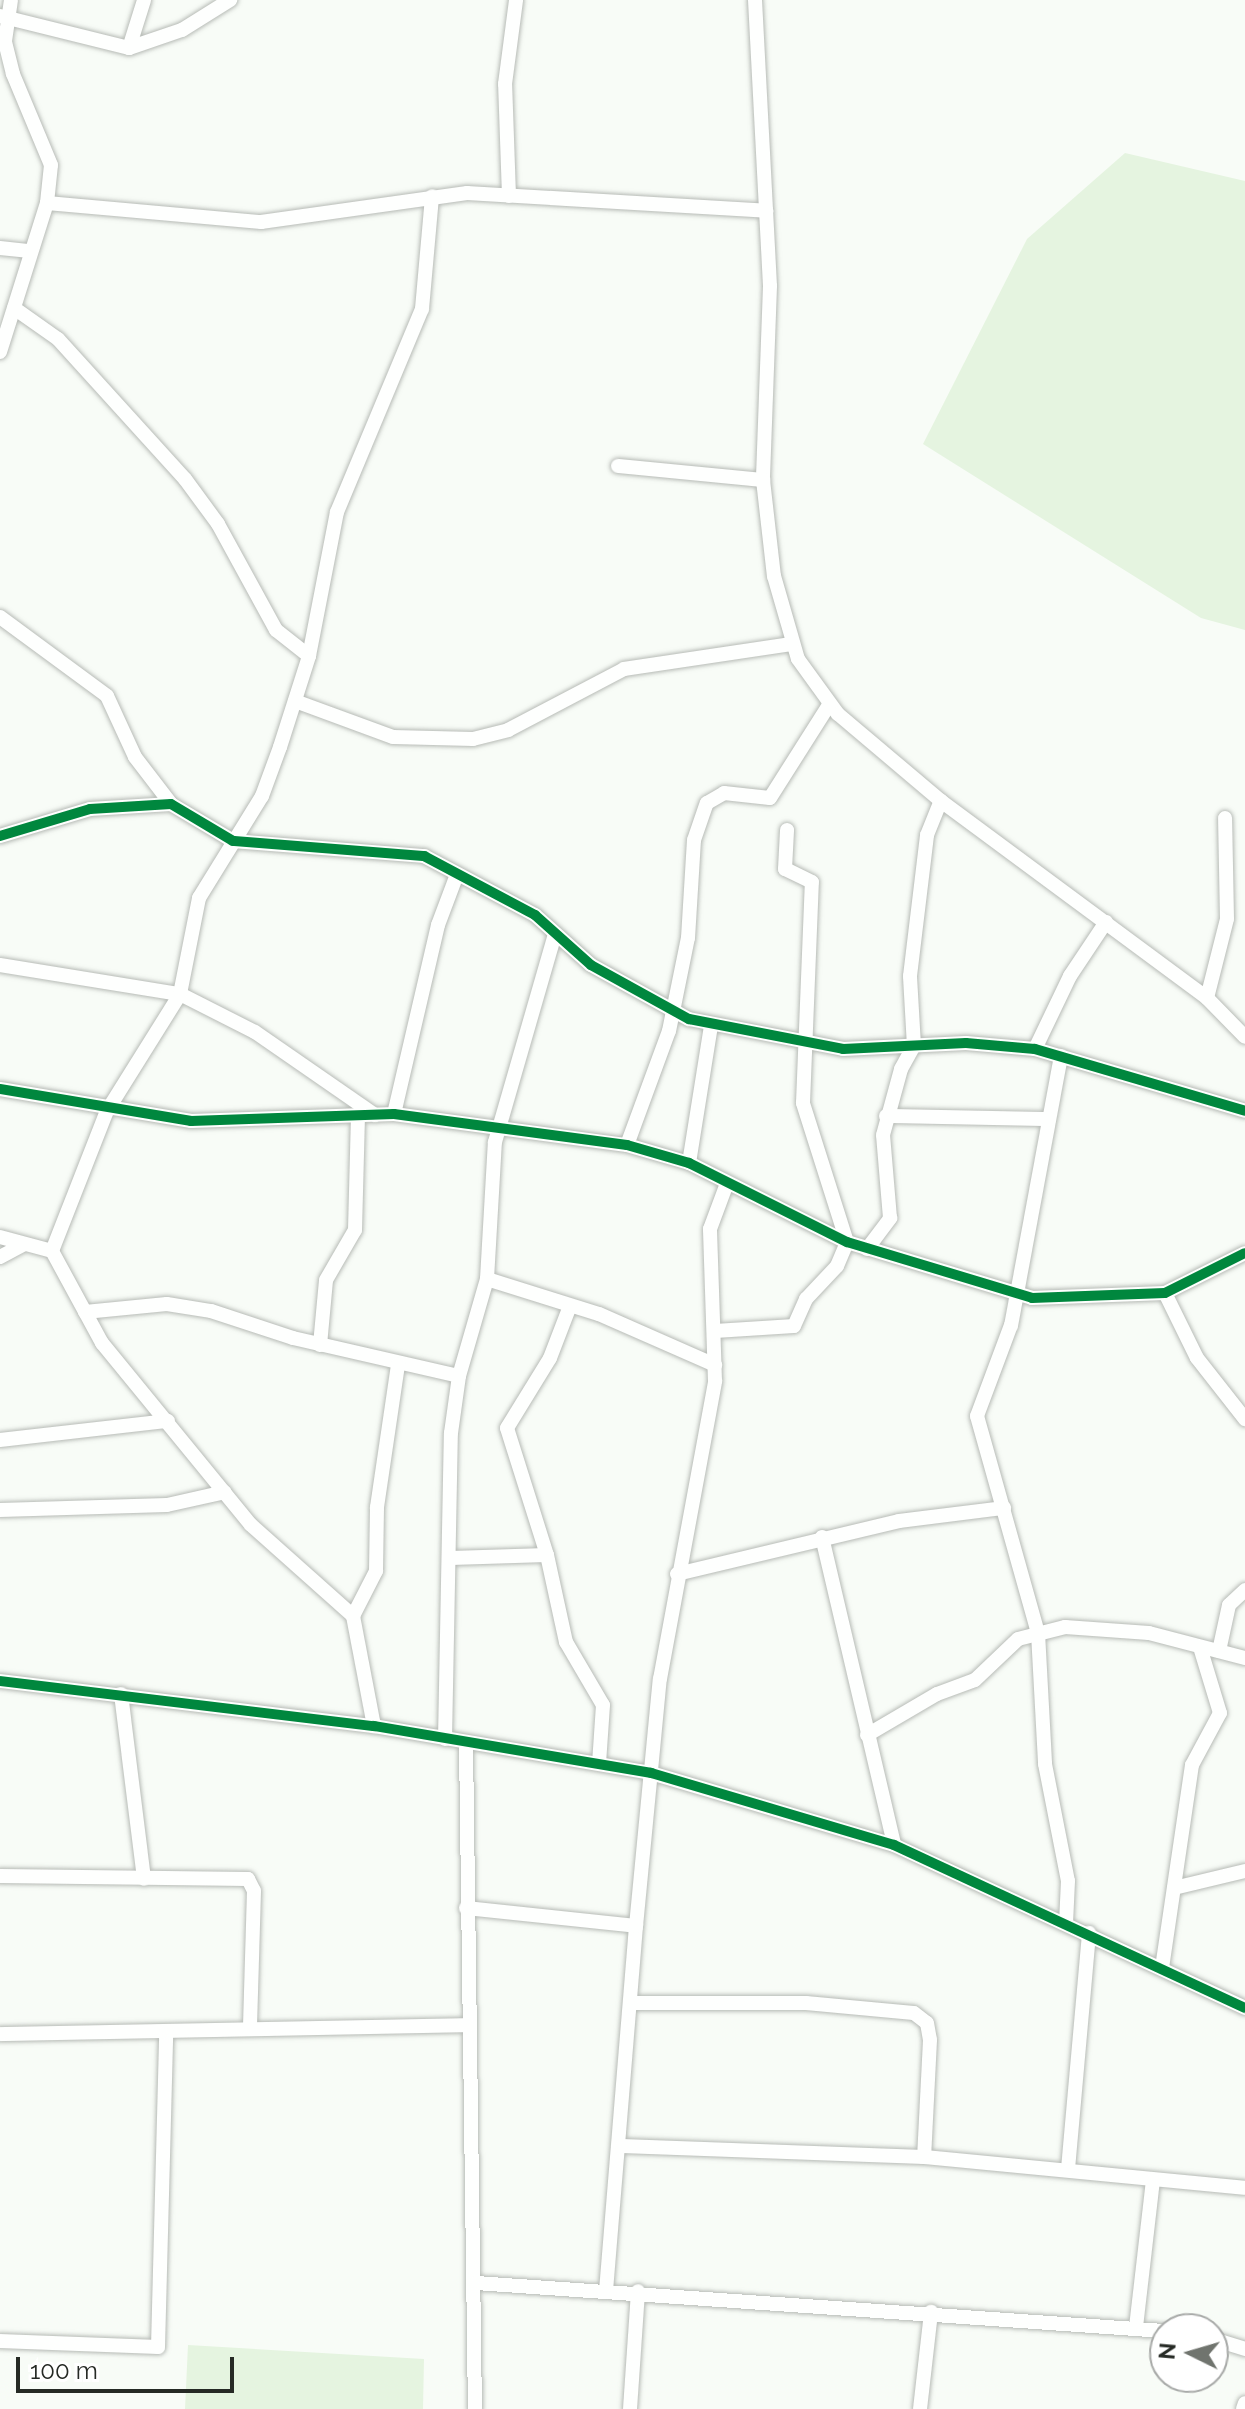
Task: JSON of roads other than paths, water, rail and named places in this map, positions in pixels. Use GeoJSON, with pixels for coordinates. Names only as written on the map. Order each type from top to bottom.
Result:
{"type":"FeatureCollection","features":[{"type":"Feature","properties":{"kind":"street"},"geometry":{"type":"LineString","coordinates":[[0,352],[47,203],[51,165],[13,74],[3,17],[11,0]]}},
{"type":"Feature","properties":{"kind":"street"},"geometry":{"type":"LineString","coordinates":[[129,48],[144,0]]}},
{"type":"Feature","properties":{"kind":"street"},"geometry":{"type":"LineString","coordinates":[[3,17],[129,48],[182,30],[230,0]]}},
{"type":"Feature","properties":{"kind":"street"},"geometry":{"type":"LineString","coordinates":[[509,196],[505,84],[516,0]]}},
{"type":"Feature","properties":{"kind":"street"},"geometry":{"type":"LineString","coordinates":[[755,0],[759,15],[770,286],[763,480],[774,576],[791,644],[829,705],[941,801],[1207,998],[1245,1037]]}},
{"type":"Feature","properties":{"kind":"street"},"geometry":{"type":"LineString","coordinates":[[759,15],[765,0]]}},
{"type":"Feature","properties":{"kind":"street"},"geometry":{"type":"LineString","coordinates":[[47,203],[261,222],[355,213],[432,196],[509,196],[766,211]]}},
{"type":"Feature","properties":{"kind":"street"},"geometry":{"type":"LineString","coordinates":[[52,1251],[107,1111],[180,994],[199,898],[262,796],[309,656],[337,512],[422,309],[432,196]]}},
{"type":"Feature","properties":{"kind":"street"},"geometry":{"type":"LineString","coordinates":[[0,248],[30,251]]}},
{"type":"Feature","properties":{"kind":"street"},"geometry":{"type":"LineString","coordinates":[[14,308],[58,339],[185,479],[218,524],[276,630],[309,656]]}},
{"type":"Feature","properties":{"kind":"street"},"geometry":{"type":"LineString","coordinates":[[618,466],[763,480]]}},
{"type":"Feature","properties":{"kind":"street"},"geometry":{"type":"LineString","coordinates":[[0,617],[107,696],[135,757],[171,804],[233,841],[385,849],[424,856],[456,877],[535,915],[591,965],[673,1014],[711,1026],[804,1045],[966,1043],[1035,1049],[1245,1111]]}},
{"type":"Feature","properties":{"kind":"street"},"geometry":{"type":"LineString","coordinates":[[295,701],[393,737],[473,739],[508,730],[624,669],[791,644]]}},
{"type":"Feature","properties":{"kind":"street"},"geometry":{"type":"LineString","coordinates":[[627,1145],[660,1069],[673,1014],[688,938],[694,840],[707,803],[724,793],[770,798],[829,705]]}},
{"type":"Feature","properties":{"kind":"street"},"geometry":{"type":"LineString","coordinates":[[867,1249],[890,1218],[886,1116],[914,1046],[913,945],[927,835],[941,801]]}},
{"type":"Feature","properties":{"kind":"street"},"geometry":{"type":"LineString","coordinates":[[0,836],[90,809],[171,804]]}},
{"type":"Feature","properties":{"kind":"street"},"geometry":{"type":"LineString","coordinates":[[1207,998],[1227,919],[1225,818]]}},
{"type":"Feature","properties":{"kind":"street"},"geometry":{"type":"LineString","coordinates":[[715,1331],[794,1326],[806,1299],[837,1266],[847,1242],[809,1134],[800,1075],[812,882],[785,869],[787,830]]}},
{"type":"Feature","properties":{"kind":"street"},"geometry":{"type":"LineString","coordinates":[[394,1114],[438,925],[456,877]]}},
{"type":"Feature","properties":{"kind":"street"},"geometry":{"type":"LineString","coordinates":[[1035,1049],[1070,976],[1106,922]]}},
{"type":"Feature","properties":{"kind":"street"},"geometry":{"type":"LineString","coordinates":[[445,1739],[451,1558],[451,1433],[459,1376],[487,1279],[490,1171],[498,1128],[555,934]]}},
{"type":"Feature","properties":{"kind":"street"},"geometry":{"type":"LineString","coordinates":[[0,965],[180,994],[255,1032],[375,1115]]}},
{"type":"Feature","properties":{"kind":"street"},"geometry":{"type":"LineString","coordinates":[[689,1163],[711,1026]]}},
{"type":"Feature","properties":{"kind":"street"},"geometry":{"type":"LineString","coordinates":[[1061,1056],[1017,1294],[977,1416],[1038,1633],[1045,1764],[1068,1881],[1066,1923]]}},
{"type":"Feature","properties":{"kind":"street"},"geometry":{"type":"LineString","coordinates":[[0,1089],[107,1111],[191,1121],[394,1114],[627,1145],[689,1163],[726,1186],[847,1242],[1017,1294],[1048,1299],[1165,1293],[1245,1253]]}},
{"type":"Feature","properties":{"kind":"street"},"geometry":{"type":"LineString","coordinates":[[886,1116],[1049,1119]]}},
{"type":"Feature","properties":{"kind":"street"},"geometry":{"type":"LineString","coordinates":[[320,1345],[326,1280],[355,1230],[358,1117]]}},
{"type":"Feature","properties":{"kind":"street"},"geometry":{"type":"LineString","coordinates":[[606,2290],[622,2146],[636,1926],[651,1773],[677,1574],[703,1461],[715,1365],[710,1229],[726,1186]]}},
{"type":"Feature","properties":{"kind":"street"},"geometry":{"type":"LineString","coordinates":[[0,1237],[52,1251],[102,1343],[251,1525],[353,1616],[374,1726]]}},
{"type":"Feature","properties":{"kind":"street"},"geometry":{"type":"LineString","coordinates":[[0,1257],[24,1244]]}},
{"type":"Feature","properties":{"kind":"street"},"geometry":{"type":"LineString","coordinates":[[487,1279],[570,1306],[715,1365]]}},
{"type":"Feature","properties":{"kind":"street"},"geometry":{"type":"LineString","coordinates":[[1165,1293],[1197,1358],[1245,1419]]}},
{"type":"Feature","properties":{"kind":"street"},"geometry":{"type":"LineString","coordinates":[[85,1312],[167,1304],[256,1322],[320,1345],[398,1365],[459,1376]]}},
{"type":"Feature","properties":{"kind":"street"},"geometry":{"type":"LineString","coordinates":[[570,1306],[550,1358],[507,1428],[547,1555],[566,1642],[603,1705],[599,1763]]}},
{"type":"Feature","properties":{"kind":"street"},"geometry":{"type":"LineString","coordinates":[[353,1616],[376,1571],[377,1507],[398,1365]]}},
{"type":"Feature","properties":{"kind":"street"},"geometry":{"type":"LineString","coordinates":[[0,1440],[168,1421]]}},
{"type":"Feature","properties":{"kind":"street"},"geometry":{"type":"LineString","coordinates":[[0,1510],[167,1505],[225,1492]]}},
{"type":"Feature","properties":{"kind":"street"},"geometry":{"type":"LineString","coordinates":[[677,1574],[822,1537],[1004,1508]]}},
{"type":"Feature","properties":{"kind":"street"},"geometry":{"type":"LineString","coordinates":[[822,1537],[894,1845]]}},
{"type":"Feature","properties":{"kind":"street"},"geometry":{"type":"LineString","coordinates":[[451,1558],[547,1555]]}},
{"type":"Feature","properties":{"kind":"street"},"geometry":{"type":"LineString","coordinates":[[1219,1651],[1229,1605],[1245,1590]]}},
{"type":"Feature","properties":{"kind":"street"},"geometry":{"type":"LineString","coordinates":[[867,1735],[937,1694],[975,1680],[1007,1648],[1038,1633],[1092,1625],[1245,1658]]}},
{"type":"Feature","properties":{"kind":"street"},"geometry":{"type":"LineString","coordinates":[[1162,1968],[1192,1765],[1220,1713],[1200,1647]]}},
{"type":"Feature","properties":{"kind":"street"},"geometry":{"type":"LineString","coordinates":[[0,1681],[374,1726],[651,1773],[894,1845],[1245,2008]]}},
{"type":"Feature","properties":{"kind":"street"},"geometry":{"type":"LineString","coordinates":[[121,1694],[144,1879]]}},
{"type":"Feature","properties":{"kind":"street"},"geometry":{"type":"LineString","coordinates":[[466,1743],[468,2025],[476,2283],[475,2409]]}},
{"type":"Feature","properties":{"kind":"street"},"geometry":{"type":"LineString","coordinates":[[1174,1888],[1245,1871]]}},
{"type":"Feature","properties":{"kind":"street"},"geometry":{"type":"LineString","coordinates":[[0,1876],[252,1883],[250,2026]]}},
{"type":"Feature","properties":{"kind":"street"},"geometry":{"type":"LineString","coordinates":[[466,1908],[636,1926]]}},
{"type":"Feature","properties":{"kind":"street"},"geometry":{"type":"LineString","coordinates":[[1068,2169],[1089,1933]]}},
{"type":"Feature","properties":{"kind":"street"},"geometry":{"type":"LineString","coordinates":[[633,2003],[806,2003],[914,2013],[927,2023],[930,2040],[924,2157]]}},
{"type":"Feature","properties":{"kind":"street"},"geometry":{"type":"LineString","coordinates":[[0,2034],[166,2032],[250,2026],[468,2025]]}},
{"type":"Feature","properties":{"kind":"street"},"geometry":{"type":"LineString","coordinates":[[0,2341],[158,2347],[166,2032]]}},
{"type":"Feature","properties":{"kind":"street"},"geometry":{"type":"LineString","coordinates":[[622,2146],[924,2157],[1245,2188]]}},
{"type":"Feature","properties":{"kind":"street"},"geometry":{"type":"LineString","coordinates":[[1136,2327],[1153,2180]]}},
{"type":"Feature","properties":{"kind":"street"},"geometry":{"type":"LineString","coordinates":[[476,2283],[638,2291],[1149,2329]]}},
{"type":"Feature","properties":{"kind":"street"},"geometry":{"type":"LineString","coordinates":[[630,2409],[638,2291]]}},
{"type":"Feature","properties":{"kind":"street"},"geometry":{"type":"LineString","coordinates":[[920,2409],[931,2312]]}},
{"type":"Feature","properties":{"kind":"street"},"geometry":{"type":"LineString","coordinates":[[1243,2409],[1245,2403]]}}]}
